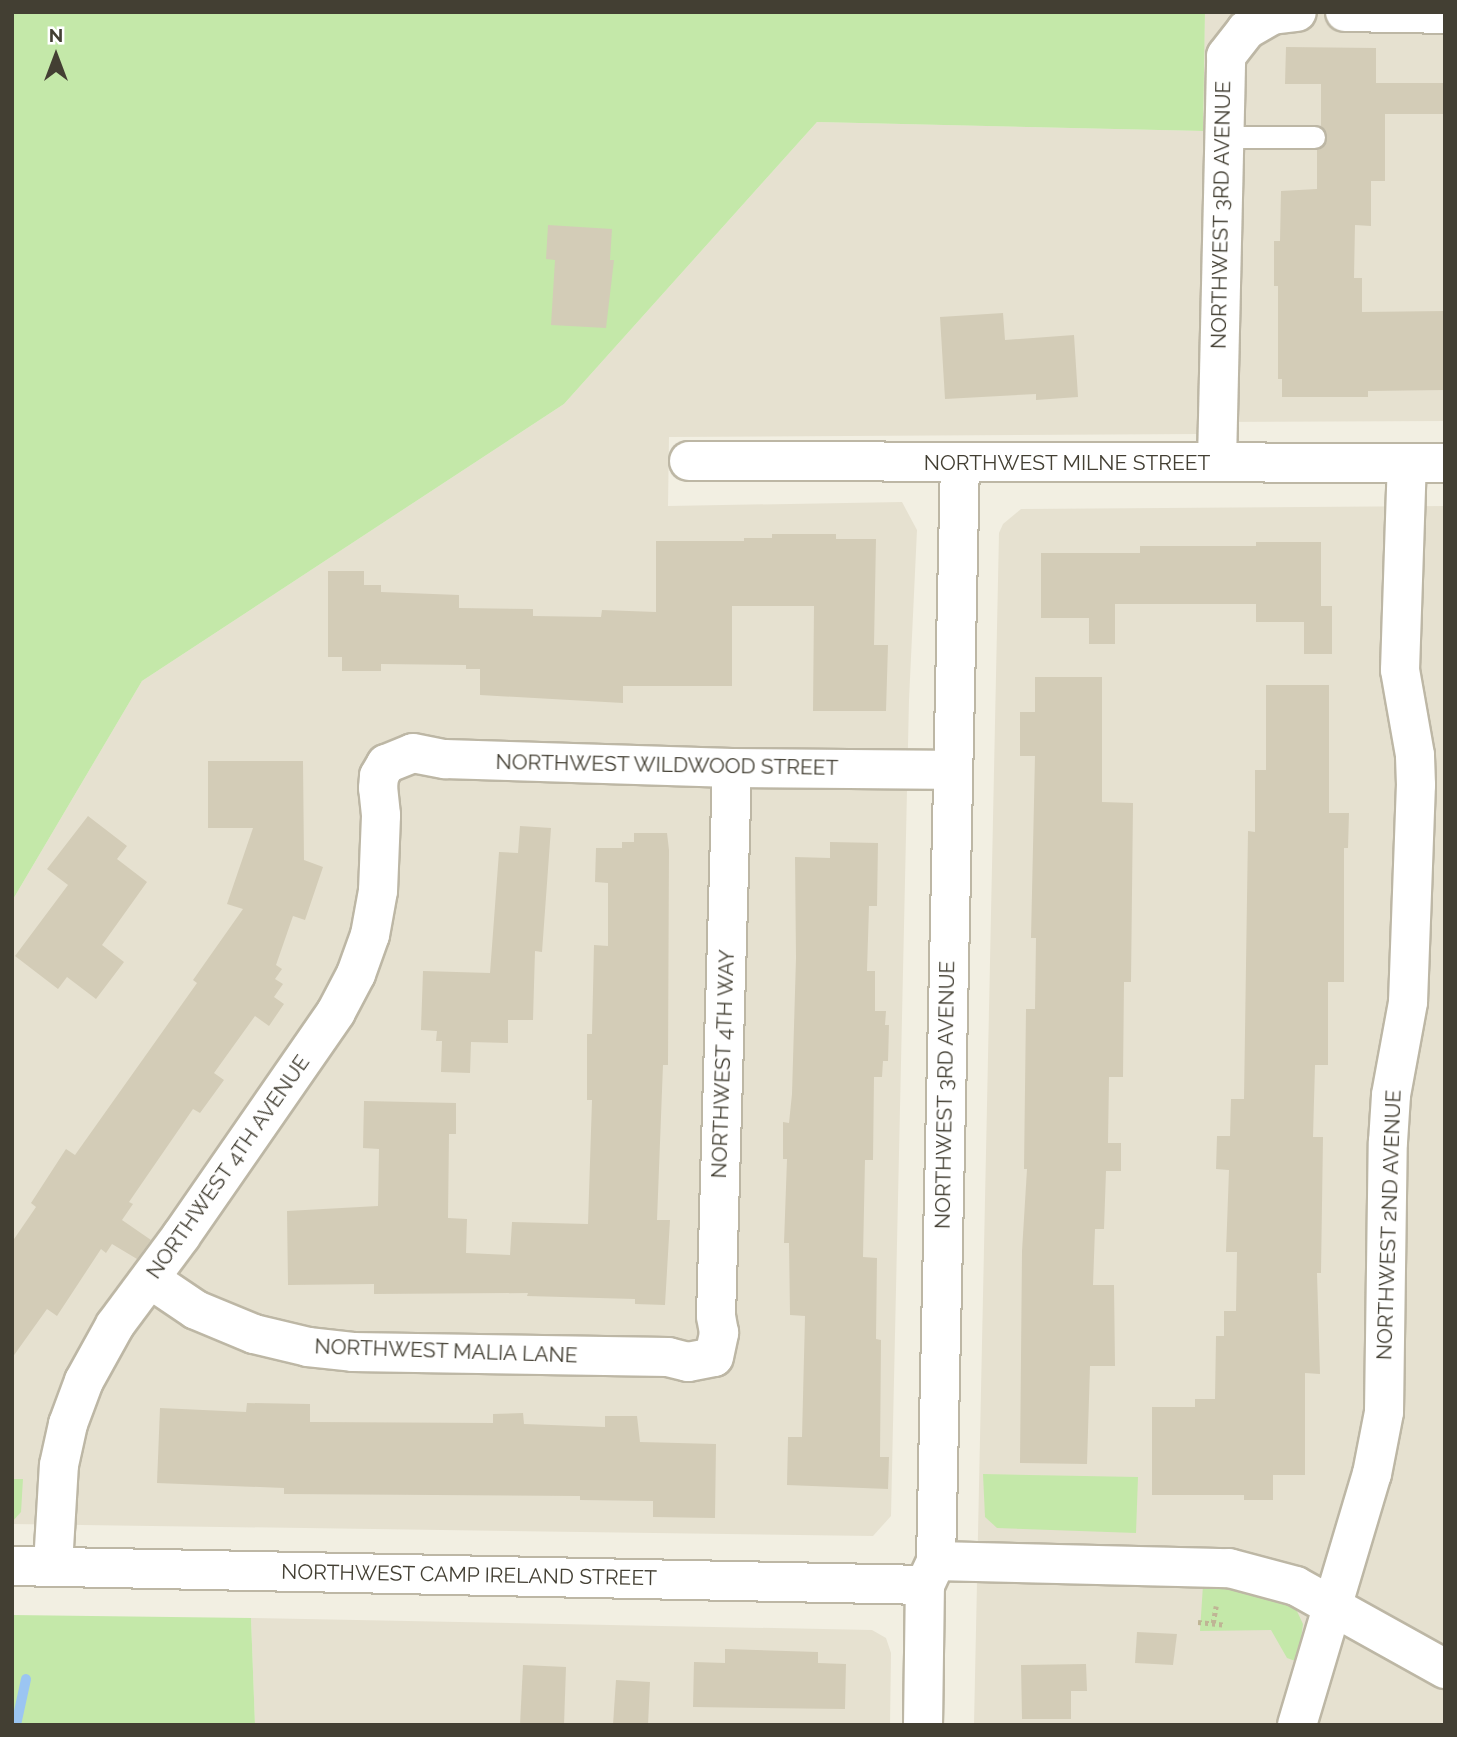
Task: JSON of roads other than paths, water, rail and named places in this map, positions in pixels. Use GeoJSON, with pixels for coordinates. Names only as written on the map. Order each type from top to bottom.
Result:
{"type":"FeatureCollection","features":[{"type":"Feature","properties":{"kind":"street","name":"NORTHWEST 3RD AVENUE"},"geometry":{"type":"LineString","coordinates":[[1217,462],[1222,137],[1226,56],[1245,30],[1272,15],[1297,12]]}},
{"type":"Feature","properties":{"kind":"street"},"geometry":{"type":"LineString","coordinates":[[1345,12],[1445,14]]}},
{"type":"Feature","properties":{"kind":"street","name":"NORTHWEST MILNE STREET"},"geometry":{"type":"LineString","coordinates":[[689,461],[1445,463]]}},
{"type":"Feature","properties":{"kind":"street","name":"NORTHWEST 3RD AVENUE"},"geometry":{"type":"LineString","coordinates":[[923,1725],[930,1573],[960,463]]}},
{"type":"Feature","properties":{"kind":"street","name":"NORTHWEST 2ND AVENUE"},"geometry":{"type":"LineString","coordinates":[[1297,1725],[1372,1474],[1384,1412],[1391,1095],[1408,1002],[1429,932],[1415,765],[1400,670],[1407,464]]}},
{"type":"Feature","properties":{"kind":"street","name":"NORTHWEST WILDWOOD STREET"},"geometry":{"type":"LineString","coordinates":[[386,764],[413,754],[445,759],[732,768],[951,770]]}},
{"type":"Feature","properties":{"kind":"street","name":"NORTHWEST 4TH AVENUE"},"geometry":{"type":"LineString","coordinates":[[53,1565],[59,1465],[68,1424],[84,1381],[115,1325],[336,1012],[356,974],[370,935],[379,891],[381,815],[378,788],[379,776],[386,764]]}},
{"type":"Feature","properties":{"kind":"street","name":"NORTHWEST 4TH WAY"},"geometry":{"type":"LineString","coordinates":[[714,1357],[719,1333],[716,1317],[732,768]]}},
{"type":"Feature","properties":{"kind":"street","name":"NORTHWEST MALIA LANE"},"geometry":{"type":"LineString","coordinates":[[150,1279],[196,1310],[254,1334],[308,1347],[353,1352],[668,1357],[688,1362],[714,1357]]}},
{"type":"Feature","properties":{"kind":"street","name":"NORTHWEST CAMP IRELAND STREET"},"geometry":{"type":"LineString","coordinates":[[12,1566],[930,1573],[1229,1568],[1296,1586],[1445,1669]]}},
{"type":"Feature","properties":{"kind":"lane"},"geometry":{"type":"LineString","coordinates":[[1222,137],[1314,137]]}},
{"type":"Feature","properties":{"kind":"waterway"},"geometry":{"type":"LineString","coordinates":[[16,1725],[26,1679]]}}]}
